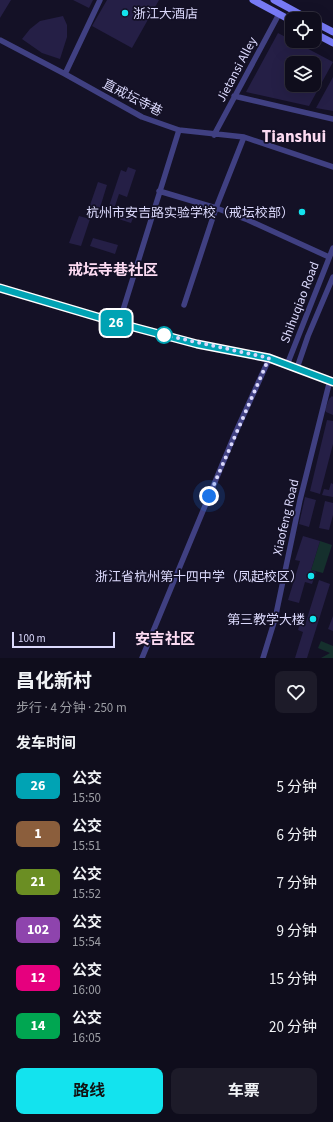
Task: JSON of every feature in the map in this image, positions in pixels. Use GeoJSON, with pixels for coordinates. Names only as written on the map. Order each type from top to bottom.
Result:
{"type":"FeatureCollection","features":[{"type":"Feature","properties":{"kind":"main road"},"geometry":{"type":"LineString","coordinates":[[253,0],[285,17]]}},
{"type":"Feature","properties":{"kind":"main road"},"geometry":{"type":"LineString","coordinates":[[274,0],[296,12]]}},
{"type":"Feature","properties":{"kind":"main road"},"geometry":{"type":"LineString","coordinates":[[321,26],[333,32]]}},
{"type":"Feature","properties":{"kind":"main road"},"geometry":{"type":"LineString","coordinates":[[321,37],[333,43]]}},
{"type":"Feature","properties":{"kind":"street"},"geometry":{"type":"LineString","coordinates":[[65,74],[100,0]]}},
{"type":"Feature","properties":{"kind":"street","name":"Jietansi Alley"},"geometry":{"type":"LineString","coordinates":[[214,135],[279,14]]}},
{"type":"Feature","properties":{"kind":"street","name":"直戒坛寺巷"},"geometry":{"type":"LineString","coordinates":[[0,40],[142,117],[179,130],[214,135],[244,137],[333,167]]}},
{"type":"Feature","properties":{"kind":"street"},"geometry":{"type":"LineString","coordinates":[[234,96],[333,119]]}},
{"type":"Feature","properties":{"kind":"street"},"geometry":{"type":"LineString","coordinates":[[118,323],[179,130]]}},
{"type":"Feature","properties":{"kind":"street"},"geometry":{"type":"LineString","coordinates":[[184,305],[216,208],[244,137]]}},
{"type":"Feature","properties":{"kind":"street"},"geometry":{"type":"LineString","coordinates":[[159,191],[216,208],[248,220],[329,257]]}},
{"type":"Feature","properties":{"kind":"street","name":"Shihuqiao Road"},"geometry":{"type":"LineString","coordinates":[[287,365],[333,248]]}},
{"type":"Feature","properties":{"kind":"street","name":"Shihuqiao Road"},"geometry":{"type":"LineString","coordinates":[[297,368],[308,336],[333,278]]}},
{"type":"Feature","properties":{"kind":"street"},"geometry":{"type":"LineString","coordinates":[[0,288],[118,323],[197,344],[269,358],[331,381]]}},
{"type":"Feature","properties":{"kind":"street"},"geometry":{"type":"LineString","coordinates":[[142,658],[234,436],[269,358]]}},
{"type":"Feature","properties":{"kind":"street","name":"Xiaofeng Road"},"geometry":{"type":"LineString","coordinates":[[263,658],[275,619],[300,500],[331,381]]}},
{"type":"Feature","properties":{"kind":"green space"},"geometry":{"type":"Polygon","coordinates":[[[320,541],[332,545],[323,573],[311,570],[320,541]]]}},
{"type":"Feature","properties":{"kind":"green space"},"geometry":{"type":"Polygon","coordinates":[[[321,641],[333,646],[333,658],[321,658],[330,653],[318,648],[321,641]]]}},
{"type":"Feature","properties":{"kind":"building"},"geometry":{"type":"Polygon","coordinates":[[[0,0],[11,0],[0,18],[0,0]]]}},
{"type":"Feature","properties":{"kind":"building"},"geometry":{"type":"Polygon","coordinates":[[[73,0],[93,0],[89,8],[73,0]]]}},
{"type":"Feature","properties":{"kind":"building","name":"浙江大酒店"},"geometry":{"type":"Polygon","coordinates":[[[107,0],[159,0],[132,48],[92,26],[107,0]]]}},
{"type":"Feature","properties":{"kind":"building"},"geometry":{"type":"Polygon","coordinates":[[[63,16],[67,25],[67,37],[60,59],[42,53],[22,39],[30,29],[40,21],[63,16]]]}},
{"type":"Feature","properties":{"kind":"building"},"geometry":{"type":"Polygon","coordinates":[[[278,33],[285,37],[285,48],[306,48],[333,62],[321,84],[321,56],[285,56],[285,92],[317,92],[309,106],[246,92],[278,33]]]}},
{"type":"Feature","properties":{"kind":"building"},"geometry":{"type":"Polygon","coordinates":[[[333,77],[333,111],[316,108],[333,77]]]}},
{"type":"Feature","properties":{"kind":"building"},"geometry":{"type":"Polygon","coordinates":[[[128,167],[136,170],[127,197],[119,194],[115,206],[123,209],[122,214],[133,218],[131,223],[106,215],[121,170],[126,172],[128,167]]]}},
{"type":"Feature","properties":{"kind":"building"},"geometry":{"type":"Polygon","coordinates":[[[98,182],[107,185],[99,211],[89,208],[98,182]]]}},
{"type":"Feature","properties":{"kind":"building"},"geometry":{"type":"Polygon","coordinates":[[[79,216],[90,219],[81,246],[69,243],[79,216]]]}},
{"type":"Feature","properties":{"kind":"building"},"geometry":{"type":"Polygon","coordinates":[[[93,238],[118,245],[115,254],[90,246],[93,238]]]}},
{"type":"Feature","properties":{"kind":"building"},"geometry":{"type":"Polygon","coordinates":[[[332,396],[333,415],[325,410],[329,399],[332,396]]]}},
{"type":"Feature","properties":{"kind":"building"},"geometry":{"type":"Polygon","coordinates":[[[327,420],[333,421],[333,444],[320,494],[310,491],[327,420]]]}},
{"type":"Feature","properties":{"kind":"building"},"geometry":{"type":"Polygon","coordinates":[[[331,483],[333,484],[333,497],[322,495],[324,489],[329,490],[331,483]]]}},
{"type":"Feature","properties":{"kind":"building"},"geometry":{"type":"Polygon","coordinates":[[[305,497],[316,500],[309,527],[299,524],[305,497]]]}},
{"type":"Feature","properties":{"kind":"building"},"geometry":{"type":"Polygon","coordinates":[[[325,501],[333,503],[333,515],[329,530],[319,528],[325,501]]]}},
{"type":"Feature","properties":{"kind":"building"},"geometry":{"type":"Polygon","coordinates":[[[303,536],[320,541],[311,570],[316,572],[312,584],[305,582],[299,603],[288,600],[300,561],[295,560],[303,536]]]}},
{"type":"Feature","properties":{"kind":"building","name":"第三教学大楼"},"geometry":{"type":"Polygon","coordinates":[[[319,580],[330,584],[307,658],[295,658],[303,632],[298,630],[300,623],[305,625],[319,580]]]}},
{"type":"Feature","properties":{"kind":"building"},"geometry":{"type":"Polygon","coordinates":[[[333,616],[333,631],[328,629],[333,616]]]}},
{"type":"Feature","properties":{"kind":"bus line","name":"26"},"geometry":{"type":"LineString","coordinates":[[0,288],[118,323],[197,344],[269,358],[333,382]]}},
{"type":"Feature","properties":{"kind":"place","name":"浙江大酒店"},"geometry":{"type":"Point","coordinates":[125,13]}},
{"type":"Feature","properties":{"kind":"place","name":"杭州市安吉路实验学校（戒坛校部）"},"geometry":{"type":"Point","coordinates":[302,212]}},
{"type":"Feature","properties":{"kind":"place","name":"浙江省杭州第十四中学（凤起校区）"},"geometry":{"type":"Point","coordinates":[311,576]}},
{"type":"Feature","properties":{"kind":"place","name":"第三教学大楼"},"geometry":{"type":"Point","coordinates":[313,619]}},
{"type":"Feature","properties":{"kind":"district","name":"Tianshui"},"geometry":{"type":"Point","coordinates":[294,136]}},
{"type":"Feature","properties":{"kind":"district","name":"戒坛寺巷社区"},"geometry":{"type":"Point","coordinates":[113,270]}},
{"type":"Feature","properties":{"kind":"district","name":"安吉社区"},"geometry":{"type":"Point","coordinates":[165,639]}},
{"type":"Feature","properties":{"kind":"route"},"geometry":{"type":"LineString","coordinates":[[164,335],[197,344],[269,358],[209,496]]}}]}
